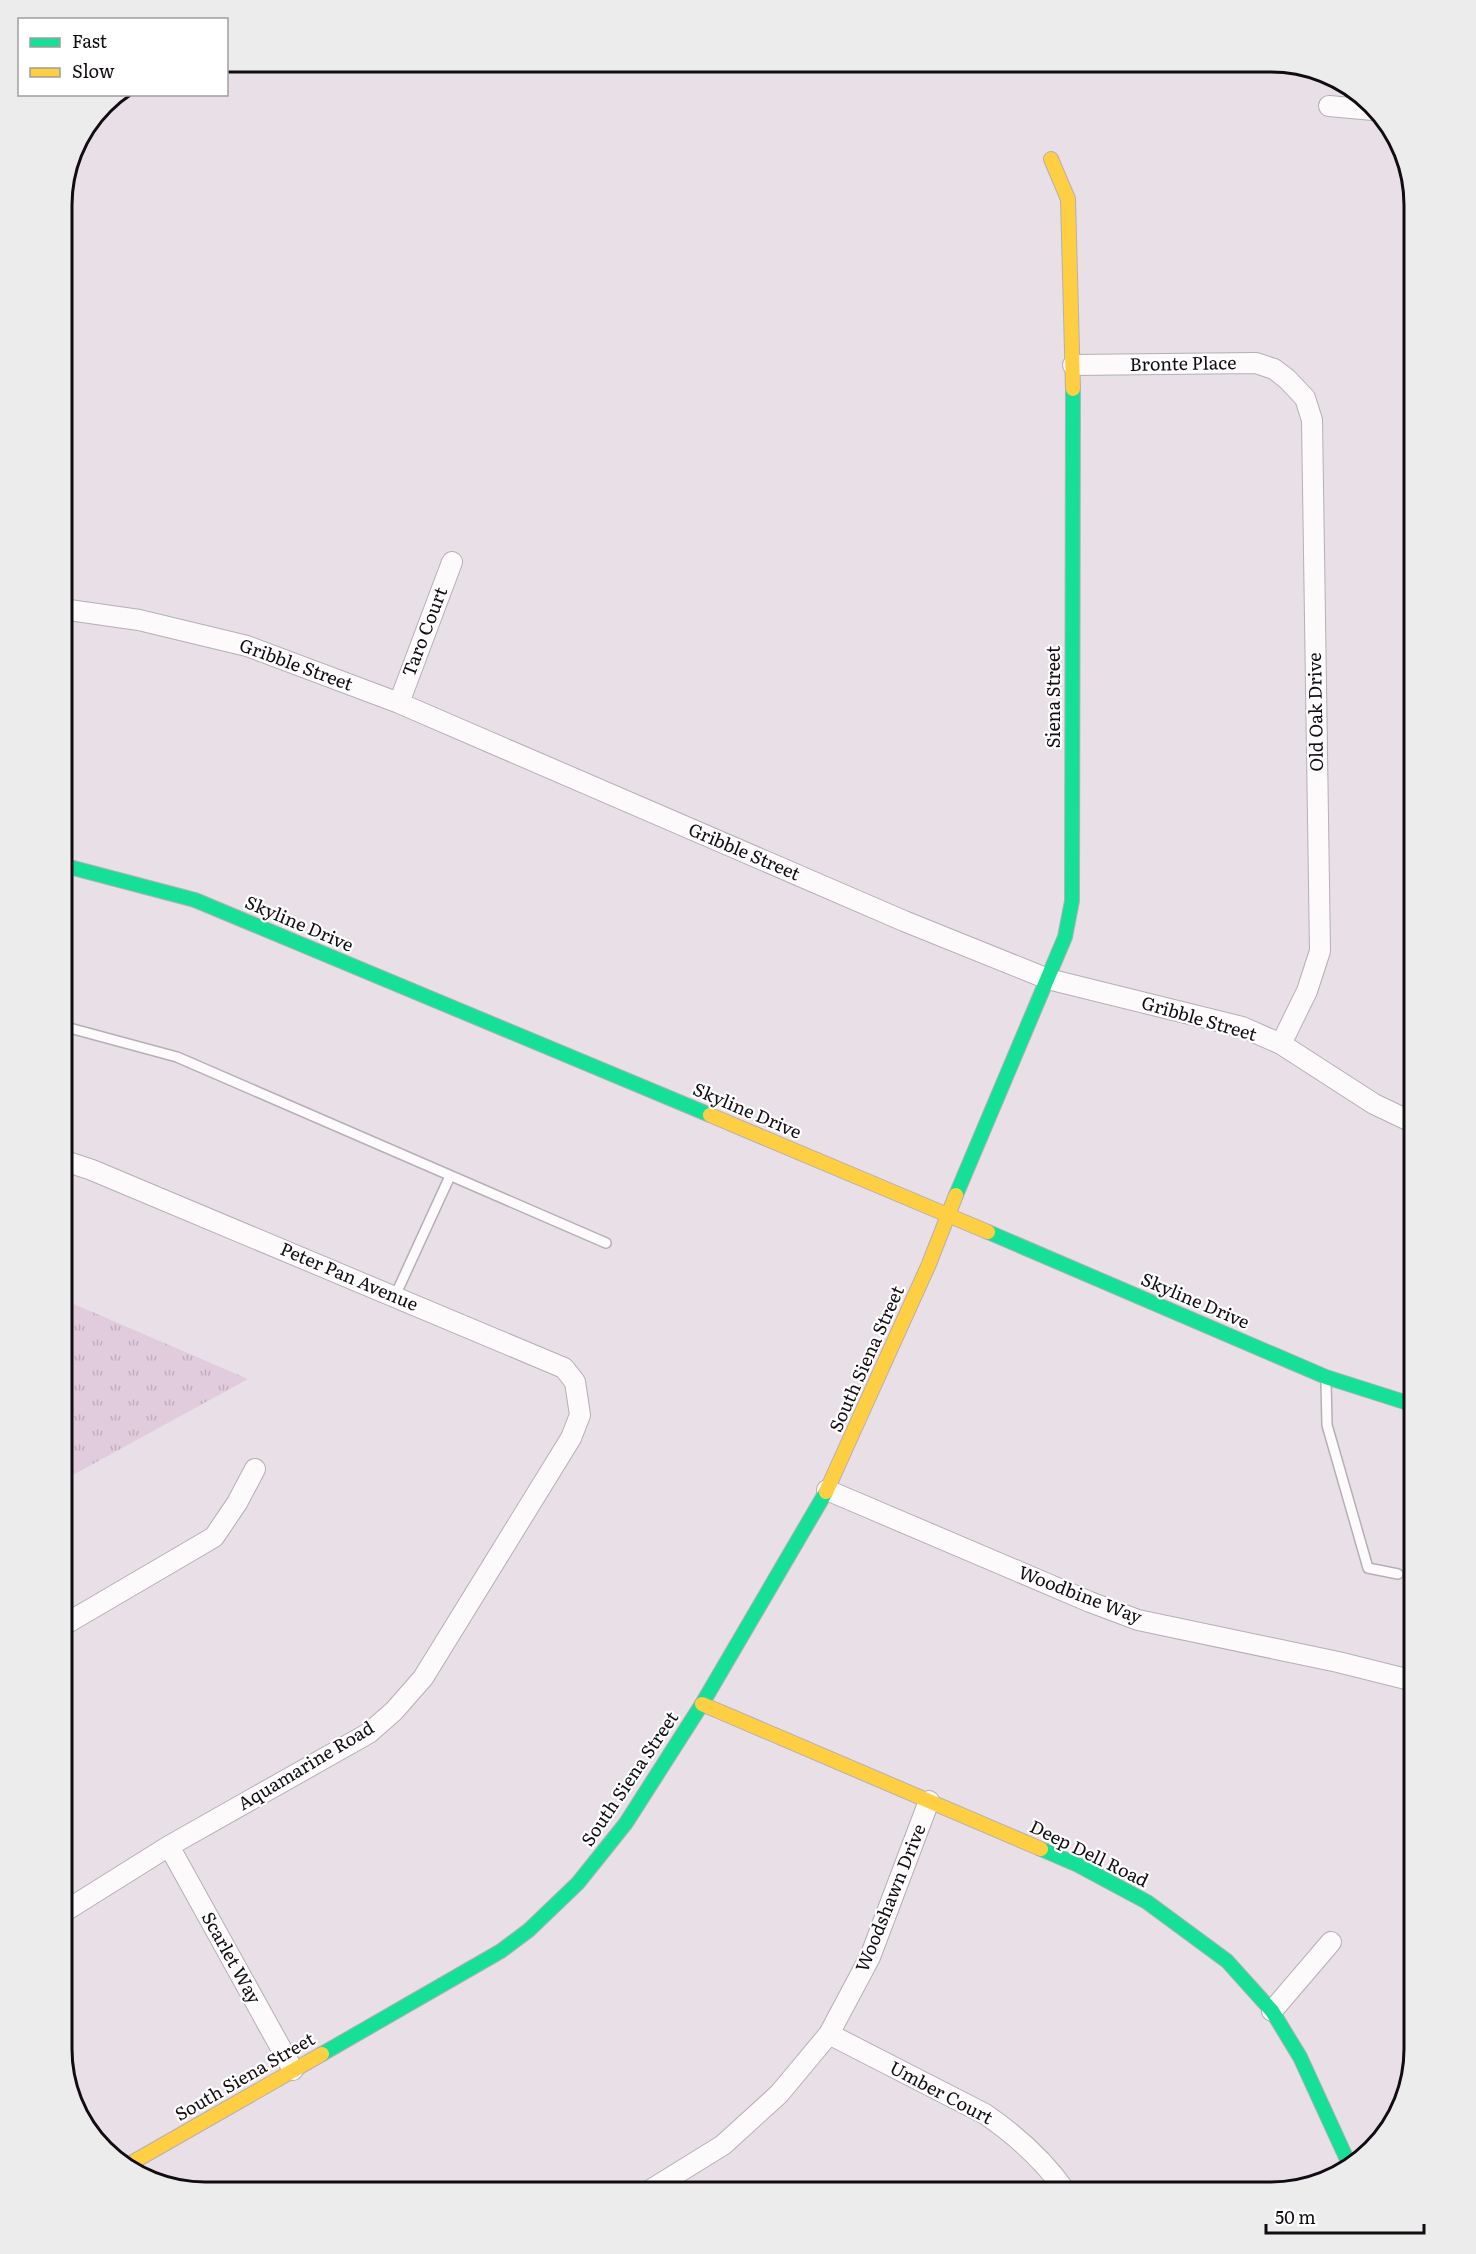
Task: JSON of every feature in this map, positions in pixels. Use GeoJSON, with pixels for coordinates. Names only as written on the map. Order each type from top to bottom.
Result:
{"type":"FeatureCollection","features":[{"type":"Feature","properties":{"kind":"street"},"geometry":{"type":"LineString","coordinates":[[1329,106],[1363,109]]}},
{"type":"Feature","properties":{"kind":"street","name":"Siena Street"},"geometry":{"type":"LineString","coordinates":[[949,1215],[967,1166],[1065,937],[1072,901],[1073,365],[1068,199],[1051,159]]}},
{"type":"Feature","properties":{"kind":"street","name":"Bronte Place"},"geometry":{"type":"LineString","coordinates":[[1073,365],[1256,363],[1274,369],[1287,379]]}},
{"type":"Feature","properties":{"kind":"street","name":"Old Oak Drive"},"geometry":{"type":"LineString","coordinates":[[1281,1044],[1307,991],[1320,951],[1312,420],[1305,398],[1287,379]]}},
{"type":"Feature","properties":{"kind":"street","name":"Taro Court"},"geometry":{"type":"LineString","coordinates":[[399,703],[452,562]]}},
{"type":"Feature","properties":{"kind":"street","name":"Gribble Street"},"geometry":{"type":"LineString","coordinates":[[72,610],[139,620],[247,646],[399,703],[904,921],[1048,979],[1242,1027],[1281,1044],[1374,1104],[1404,1118]]}},
{"type":"Feature","properties":{"kind":"street","name":"Skyline Drive"},"geometry":{"type":"LineString","coordinates":[[72,868],[195,900],[949,1215],[1326,1377],[1404,1403]]}},
{"type":"Feature","properties":{"kind":"street","name":"Peter Pan Avenue"},"geometry":{"type":"LineString","coordinates":[[72,1163],[564,1368],[575,1382],[580,1415],[571,1438]]}},
{"type":"Feature","properties":{"kind":"street","name":"South Siena Street"},"geometry":{"type":"LineString","coordinates":[[135,2161],[501,1951],[554,1907],[591,1868],[626,1823],[702,1704],[827,1490],[949,1215]]}},
{"type":"Feature","properties":{"kind":"street","name":"Aquamarine Road"},"geometry":{"type":"LineString","coordinates":[[72,1907],[169,1846],[369,1733],[394,1711],[423,1678],[571,1438]]}},
{"type":"Feature","properties":{"kind":"street"},"geometry":{"type":"LineString","coordinates":[[72,1620],[214,1537],[237,1503],[255,1468]]}},
{"type":"Feature","properties":{"kind":"street","name":"Woodbine Way"},"geometry":{"type":"LineString","coordinates":[[827,1490],[1080,1598],[1138,1620],[1338,1662],[1404,1678]]}},
{"type":"Feature","properties":{"kind":"street","name":"Deep Dell Road"},"geometry":{"type":"LineString","coordinates":[[702,1704],[1078,1865],[1147,1902],[1227,1961],[1272,2010],[1300,2057],[1346,2158]]}},
{"type":"Feature","properties":{"kind":"street","name":"Woodshawn Drive"},"geometry":{"type":"LineString","coordinates":[[663,2182],[723,2145],[779,2094],[829,2034],[870,1957],[929,1801]]}},
{"type":"Feature","properties":{"kind":"street","name":"Scarlet Way"},"geometry":{"type":"LineString","coordinates":[[169,1846],[293,2070]]}},
{"type":"Feature","properties":{"kind":"street"},"geometry":{"type":"LineString","coordinates":[[1272,2010],[1331,1942]]}},
{"type":"Feature","properties":{"kind":"street","name":"Umber Court"},"geometry":{"type":"LineString","coordinates":[[829,2034],[985,2114],[1006,2128],[1037,2156],[1058,2182]]}},
{"type":"Feature","properties":{"kind":"lane"},"geometry":{"type":"LineString","coordinates":[[72,1029],[177,1057],[606,1242]]}},
{"type":"Feature","properties":{"kind":"lane"},"geometry":{"type":"LineString","coordinates":[[395,1296],[450,1176]]}},
{"type":"Feature","properties":{"kind":"lane"},"geometry":{"type":"LineString","coordinates":[[1326,1377],[1327,1425],[1368,1568],[1398,1574]]}},
{"type":"Feature","properties":{"kind":"green space"},"geometry":{"type":"Polygon","coordinates":[[[72,1303],[248,1379],[72,1476],[72,1303]]]}},
{"type":"Feature","properties":{"kind":"traffic: fast"},"geometry":{"type":"LineString","coordinates":[[956,1195],[1065,937],[1072,901],[1073,389]]}},
{"type":"Feature","properties":{"kind":"traffic: fast"},"geometry":{"type":"LineString","coordinates":[[72,868],[195,900],[710,1115]]}},
{"type":"Feature","properties":{"kind":"traffic: fast"},"geometry":{"type":"LineString","coordinates":[[988,1232],[1326,1377],[1404,1402]]}},
{"type":"Feature","properties":{"kind":"traffic: fast"},"geometry":{"type":"LineString","coordinates":[[322,2054],[501,1951],[529,1930],[578,1883],[626,1823],[702,1704],[826,1492]]}},
{"type":"Feature","properties":{"kind":"traffic: fast"},"geometry":{"type":"LineString","coordinates":[[1041,1849],[1078,1865],[1147,1902],[1227,1961],[1272,2011],[1300,2057],[1346,2158]]}},
{"type":"Feature","properties":{"kind":"traffic: slow"},"geometry":{"type":"LineString","coordinates":[[1051,159],[1068,199],[1073,389]]}},
{"type":"Feature","properties":{"kind":"traffic: slow"},"geometry":{"type":"LineString","coordinates":[[710,1115],[988,1232]]}},
{"type":"Feature","properties":{"kind":"traffic: slow"},"geometry":{"type":"LineString","coordinates":[[826,1492],[929,1264],[956,1195]]}},
{"type":"Feature","properties":{"kind":"traffic: slow"},"geometry":{"type":"LineString","coordinates":[[702,1704],[1041,1849]]}},
{"type":"Feature","properties":{"kind":"traffic: slow"},"geometry":{"type":"LineString","coordinates":[[135,2161],[322,2054]]}}]}
